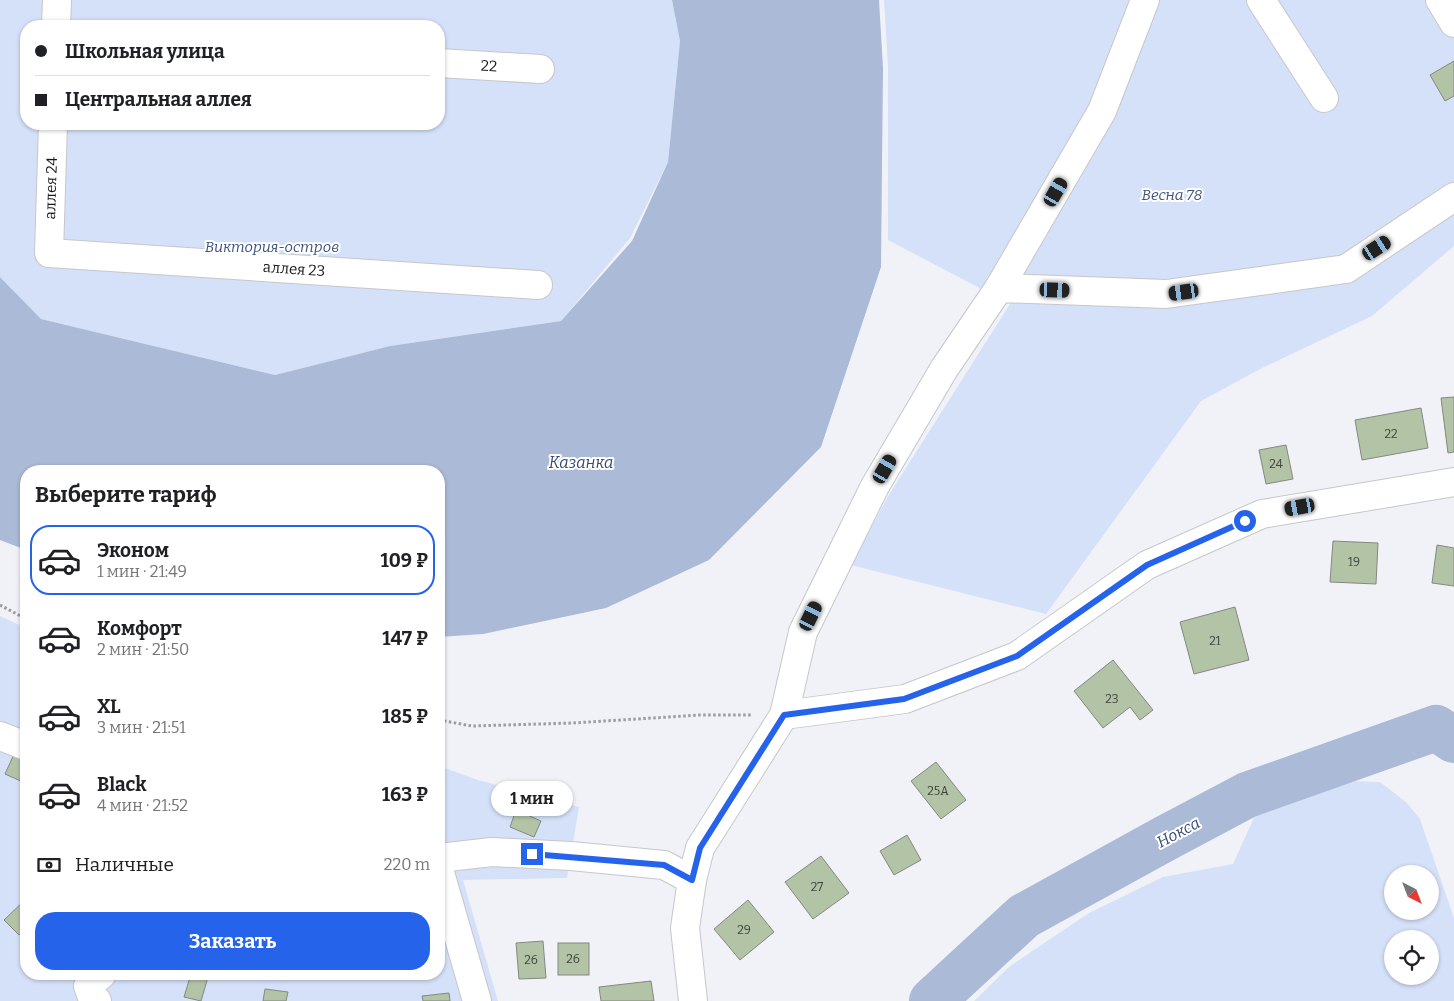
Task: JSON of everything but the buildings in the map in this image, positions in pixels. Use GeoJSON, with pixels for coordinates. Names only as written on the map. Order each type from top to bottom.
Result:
{"type":"FeatureCollection","features":[{"type":"Feature","properties":{"kind":"street"},"geometry":{"type":"LineString","coordinates":[[56,20],[57,0]]}},
{"type":"Feature","properties":{"kind":"street"},"geometry":{"type":"LineString","coordinates":[[693,1001],[685,928],[692,880],[700,848],[784,715],[803,632],[876,486],[944,369],[999,288],[1102,111],[1145,0]]}},
{"type":"Feature","properties":{"kind":"street"},"geometry":{"type":"LineString","coordinates":[[1261,0],[1324,98]]}},
{"type":"Feature","properties":{"kind":"street"},"geometry":{"type":"LineString","coordinates":[[1440,0],[1454,23]]}},
{"type":"Feature","properties":{"kind":"street","name":"22"},"geometry":{"type":"LineString","coordinates":[[445,63],[540,69]]}},
{"type":"Feature","properties":{"kind":"street","name":"аллея 24"},"geometry":{"type":"LineString","coordinates":[[49,253],[53,130]]}},
{"type":"Feature","properties":{"kind":"street"},"geometry":{"type":"LineString","coordinates":[[999,288],[1166,294],[1346,269],[1454,197]]}},
{"type":"Feature","properties":{"kind":"street","name":"аллея 23"},"geometry":{"type":"LineString","coordinates":[[49,253],[538,285]]}},
{"type":"Feature","properties":{"kind":"street"},"geometry":{"type":"LineString","coordinates":[[784,715],[904,699],[1017,656],[1147,565],[1262,514],[1454,482]]}},
{"type":"Feature","properties":{"kind":"street"},"geometry":{"type":"LineString","coordinates":[[0,736],[20,744]]}},
{"type":"Feature","properties":{"kind":"street"},"geometry":{"type":"LineString","coordinates":[[445,857],[492,852],[571,856],[664,865],[692,880]]}},
{"type":"Feature","properties":{"kind":"street"},"geometry":{"type":"LineString","coordinates":[[445,890],[477,1001]]}},
{"type":"Feature","properties":{"kind":"street"},"geometry":{"type":"LineString","coordinates":[[95,980],[88,986],[95,1001]]}},
{"type":"Feature","properties":{"kind":"path"},"geometry":{"type":"LineString","coordinates":[[0,605],[20,616]]}},
{"type":"Feature","properties":{"kind":"path"},"geometry":{"type":"LineString","coordinates":[[445,721],[472,726],[573,723],[700,714],[784,715]]}},
{"type":"Feature","properties":{"kind":"green space","name":"Виктория-остров"},"geometry":{"type":"Polygon","coordinates":[[[0,0],[672,0],[680,41],[668,162],[630,238],[561,321],[390,346],[275,375],[41,319],[0,277],[0,0]]]}},
{"type":"Feature","properties":{"kind":"green space","name":"Весна 78"},"geometry":{"type":"Polygon","coordinates":[[[884,0],[1454,0],[1454,246],[1372,316],[1262,368],[1201,401],[1046,614],[851,565],[887,498],[1010,304],[888,240],[888,66],[884,0]]]}},
{"type":"Feature","properties":{"kind":"green space"},"geometry":{"type":"Polygon","coordinates":[[[0,616],[20,625],[20,980],[445,980],[445,768],[478,780],[579,807],[567,878],[463,880],[498,1001],[0,1001],[0,616]]]}},
{"type":"Feature","properties":{"kind":"green space"},"geometry":{"type":"Polygon","coordinates":[[[1348,781],[1380,782],[1406,802],[1420,819],[1436,865],[1384,865],[1384,920],[1439,920],[1439,874],[1454,918],[1454,1001],[974,1001],[1010,966],[1089,913],[1163,877],[1233,864],[1257,811],[1288,794],[1348,781]]]}},
{"type":"Feature","properties":{"kind":"water","name":"Казанка"},"geometry":{"type":"Polygon","coordinates":[[[672,0],[879,0],[883,68],[881,267],[821,447],[709,560],[606,608],[483,634],[445,637],[445,465],[20,465],[20,548],[0,540],[0,277],[41,319],[275,375],[390,346],[561,321],[632,241],[668,162],[680,41],[672,0]]]}},
{"type":"Feature","properties":{"kind":"waterway","name":"Нокса"},"geometry":{"type":"LineString","coordinates":[[932,1001],[1024,916],[1247,795],[1436,728],[1454,740]]}},
{"type":"Feature","properties":{"kind":"route"},"geometry":{"type":"LineString","coordinates":[[532,854],[664,865],[692,880],[700,848],[784,715],[904,699],[1017,656],[1147,565],[1245,521]]}}]}
